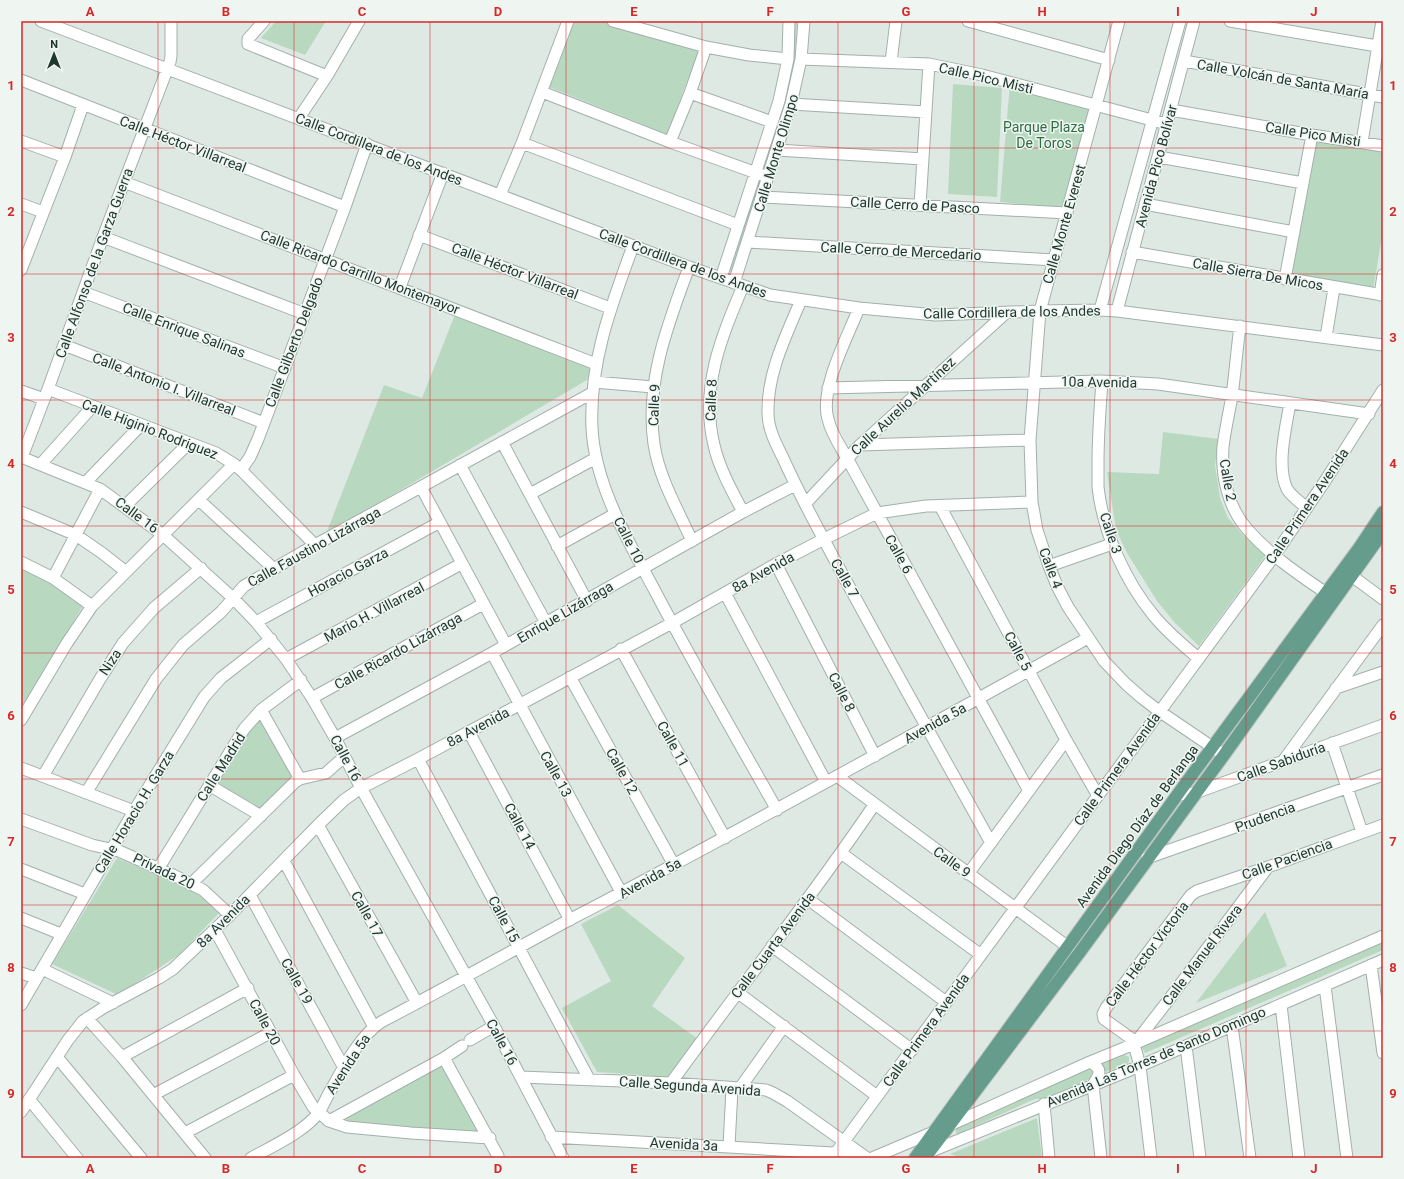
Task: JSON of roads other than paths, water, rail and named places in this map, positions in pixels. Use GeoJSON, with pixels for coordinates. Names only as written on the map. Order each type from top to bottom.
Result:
{"type":"FeatureCollection","features":[{"type":"Feature","properties":{"kind":"main road","name":"Avenida Diego Díaz de Berlanga"},"geometry":{"type":"LineString","coordinates":[[915,1158],[1326,593],[1383,512]]}},
{"type":"Feature","properties":{"kind":"main road","name":"Avenida Diego Díaz de Berlanga"},"geometry":{"type":"LineString","coordinates":[[927,1155],[1080,952],[1147,858],[1224,755],[1383,532]]}},
{"type":"Feature","properties":{"kind":"street","name":"Calle Cordillera de los Andes"},"geometry":{"type":"LineString","coordinates":[[41,21],[633,246],[770,295],[859,308],[936,315],[1100,310],[1117,311],[1383,345]]}},
{"type":"Feature","properties":{"kind":"street","name":"Calle Alfonso de la Garza Guerra"},"geometry":{"type":"LineString","coordinates":[[22,457],[167,69],[171,56],[171,21]]}},
{"type":"Feature","properties":{"kind":"street"},"geometry":{"type":"LineString","coordinates":[[264,21],[248,39],[248,44],[327,76]]}},
{"type":"Feature","properties":{"kind":"street"},"geometry":{"type":"LineString","coordinates":[[299,118],[327,76],[359,21]]}},
{"type":"Feature","properties":{"kind":"street"},"geometry":{"type":"LineString","coordinates":[[500,195],[542,92],[568,21]]}},
{"type":"Feature","properties":{"kind":"street"},"geometry":{"type":"LineString","coordinates":[[613,21],[706,47],[748,55],[788,59]]}},
{"type":"Feature","properties":{"kind":"street","name":"Calle Monte Olimpo"},"geometry":{"type":"LineString","coordinates":[[721,278],[779,102],[788,59],[789,21]]}},
{"type":"Feature","properties":{"kind":"street","name":"Calle Monte Olimpo"},"geometry":{"type":"LineString","coordinates":[[739,285],[748,242],[791,104],[801,59],[804,21]]}},
{"type":"Feature","properties":{"kind":"street"},"geometry":{"type":"LineString","coordinates":[[891,62],[896,21]]}},
{"type":"Feature","properties":{"kind":"street"},"geometry":{"type":"LineString","coordinates":[[968,21],[1109,60]]}},
{"type":"Feature","properties":{"kind":"street","name":"Calle Monte Everest"},"geometry":{"type":"LineString","coordinates":[[1040,312],[1119,21]]}},
{"type":"Feature","properties":{"kind":"street","name":"Avenida Pico Bolívar"},"geometry":{"type":"LineString","coordinates":[[1100,310],[1180,21]]}},
{"type":"Feature","properties":{"kind":"street","name":"Avenida Pico Bolívar"},"geometry":{"type":"LineString","coordinates":[[1117,311],[1194,21]]}},
{"type":"Feature","properties":{"kind":"street"},"geometry":{"type":"LineString","coordinates":[[1230,21],[1381,46]]}},
{"type":"Feature","properties":{"kind":"street"},"geometry":{"type":"LineString","coordinates":[[1362,142],[1370,95],[1381,46],[1382,21]]}},
{"type":"Feature","properties":{"kind":"street"},"geometry":{"type":"LineString","coordinates":[[670,142],[690,93],[706,47]]}},
{"type":"Feature","properties":{"kind":"street","name":"Calle Pico Misti"},"geometry":{"type":"LineString","coordinates":[[801,59],[929,64],[982,75],[1167,124]]}},
{"type":"Feature","properties":{"kind":"street","name":"Calle Volcán de Santa María"},"geometry":{"type":"LineString","coordinates":[[1184,61],[1383,97]]}},
{"type":"Feature","properties":{"kind":"street"},"geometry":{"type":"LineString","coordinates":[[920,205],[929,64]]}},
{"type":"Feature","properties":{"kind":"street","name":"Calle Héctor Villarreal"},"geometry":{"type":"LineString","coordinates":[[21,80],[345,207]]}},
{"type":"Feature","properties":{"kind":"street"},"geometry":{"type":"LineString","coordinates":[[542,92],[670,142],[769,178]]}},
{"type":"Feature","properties":{"kind":"street"},"geometry":{"type":"LineString","coordinates":[[690,93],[772,122]]}},
{"type":"Feature","properties":{"kind":"street"},"geometry":{"type":"LineString","coordinates":[[791,104],[926,112]]}},
{"type":"Feature","properties":{"kind":"street"},"geometry":{"type":"LineString","coordinates":[[21,267],[65,157],[83,105]]}},
{"type":"Feature","properties":{"kind":"street","name":"Calle Pico Misti"},"geometry":{"type":"LineString","coordinates":[[1171,110],[1383,146]]}},
{"type":"Feature","properties":{"kind":"street"},"geometry":{"type":"LineString","coordinates":[[1285,278],[1312,135]]}},
{"type":"Feature","properties":{"kind":"street"},"geometry":{"type":"LineString","coordinates":[[21,141],[65,157]]}},
{"type":"Feature","properties":{"kind":"street"},"geometry":{"type":"LineString","coordinates":[[522,143],[738,225]]}},
{"type":"Feature","properties":{"kind":"street","name":"Calle Gilberto Delgado"},"geometry":{"type":"LineString","coordinates":[[21,720],[67,643],[92,606],[125,571],[254,450],[326,260],[367,144]]}},
{"type":"Feature","properties":{"kind":"street"},"geometry":{"type":"LineString","coordinates":[[777,150],[923,159]]}},
{"type":"Feature","properties":{"kind":"street"},"geometry":{"type":"LineString","coordinates":[[1159,157],[1303,183]]}},
{"type":"Feature","properties":{"kind":"street"},"geometry":{"type":"LineString","coordinates":[[400,287],[443,173]]}},
{"type":"Feature","properties":{"kind":"street","name":"Calle Ricardo Carrillo Montemayor"},"geometry":{"type":"LineString","coordinates":[[124,182],[400,287],[596,364]]}},
{"type":"Feature","properties":{"kind":"street","name":"Calle Cerro de Pasco"},"geometry":{"type":"LineString","coordinates":[[763,197],[1067,213]]}},
{"type":"Feature","properties":{"kind":"street"},"geometry":{"type":"LineString","coordinates":[[21,204],[43,212]]}},
{"type":"Feature","properties":{"kind":"street"},"geometry":{"type":"LineString","coordinates":[[1145,204],[1294,232]]}},
{"type":"Feature","properties":{"kind":"street","name":"Calle Héctor Villarreal"},"geometry":{"type":"LineString","coordinates":[[419,235],[610,308]]}},
{"type":"Feature","properties":{"kind":"street"},"geometry":{"type":"LineString","coordinates":[[103,237],[305,314]]}},
{"type":"Feature","properties":{"kind":"street","name":"Calle Cerro de Mercedario"},"geometry":{"type":"LineString","coordinates":[[748,242],[1054,260]]}},
{"type":"Feature","properties":{"kind":"street","name":"Calle 10"},"geometry":{"type":"LineString","coordinates":[[633,246],[610,308],[596,364],[592,393],[592,429],[596,458],[616,514],[642,568],[777,810]]}},
{"type":"Feature","properties":{"kind":"street","name":"Calle Sierra De Micos"},"geometry":{"type":"LineString","coordinates":[[1132,252],[1381,295]]}},
{"type":"Feature","properties":{"kind":"street","name":"Calle 9"},"geometry":{"type":"LineString","coordinates":[[689,267],[670,316],[653,387],[653,430],[654,444],[671,496],[692,540]]}},
{"type":"Feature","properties":{"kind":"street"},"geometry":{"type":"LineString","coordinates":[[1381,295],[1383,275]]}},
{"type":"Feature","properties":{"kind":"street","name":"Calle 8"},"geometry":{"type":"LineString","coordinates":[[739,285],[715,360],[710,385],[710,428],[714,447],[728,482],[743,512]]}},
{"type":"Feature","properties":{"kind":"street"},"geometry":{"type":"LineString","coordinates":[[1326,337],[1334,288]]}},
{"type":"Feature","properties":{"kind":"street","name":"Calle Enrique Salinas"},"geometry":{"type":"LineString","coordinates":[[83,292],[285,368]]}},
{"type":"Feature","properties":{"kind":"street","name":"Calle 7"},"geometry":{"type":"LineString","coordinates":[[801,300],[777,359],[771,378],[768,413],[774,440],[805,504],[991,843]]}},
{"type":"Feature","properties":{"kind":"street","name":"Calle 6"},"geometry":{"type":"LineString","coordinates":[[859,308],[828,388],[826,400],[828,421],[1029,791]]}},
{"type":"Feature","properties":{"kind":"street","name":"Calle 4"},"geometry":{"type":"LineString","coordinates":[[1040,312],[1030,440],[1032,502],[1037,530],[1049,566],[1068,607],[1104,661],[1126,684],[1159,711],[1224,755]]}},
{"type":"Feature","properties":{"kind":"street","name":"Calle Aurelio Martínez"},"geometry":{"type":"LineString","coordinates":[[805,504],[860,445],[1006,313]]}},
{"type":"Feature","properties":{"kind":"street","name":"Calle 2"},"geometry":{"type":"LineString","coordinates":[[1240,326],[1224,446],[1224,472],[1228,492],[1235,511],[1247,529],[1274,556],[1326,593]]}},
{"type":"Feature","properties":{"kind":"street","name":"Calle Antonio I. Villarreal"},"geometry":{"type":"LineString","coordinates":[[64,345],[264,423]]}},
{"type":"Feature","properties":{"kind":"street","name":"10a Avenida"},"geometry":{"type":"LineString","coordinates":[[828,388],[1102,381],[1158,384],[1369,414]]}},
{"type":"Feature","properties":{"kind":"street","name":"Calle 3"},"geometry":{"type":"LineString","coordinates":[[1102,381],[1098,447],[1098,486],[1102,509],[1112,544],[1142,601],[1155,617],[1198,658]]}},
{"type":"Feature","properties":{"kind":"street"},"geometry":{"type":"LineString","coordinates":[[594,382],[653,387]]}},
{"type":"Feature","properties":{"kind":"street","name":"Calle Higinio Rodriguez"},"geometry":{"type":"LineString","coordinates":[[21,390],[46,394],[92,407],[216,453],[237,467],[315,545]]}},
{"type":"Feature","properties":{"kind":"street","name":"Calle Primera Avenida"},"geometry":{"type":"LineString","coordinates":[[842,1145],[1274,556],[1369,414],[1383,390]]}},
{"type":"Feature","properties":{"kind":"street","name":"Calle Faustino Lizárraga"},"geometry":{"type":"LineString","coordinates":[[86,793],[156,679],[183,645],[221,612],[244,586],[273,568],[592,393]]}},
{"type":"Feature","properties":{"kind":"street"},"geometry":{"type":"LineString","coordinates":[[1290,403],[1283,446],[1282,464],[1287,488],[1290,493],[1307,508]]}},
{"type":"Feature","properties":{"kind":"street"},"geometry":{"type":"LineString","coordinates":[[41,464],[92,407]]}},
{"type":"Feature","properties":{"kind":"street"},"geometry":{"type":"LineString","coordinates":[[86,482],[141,425]]}},
{"type":"Feature","properties":{"kind":"street"},"geometry":{"type":"LineString","coordinates":[[860,445],[1030,440]]}},
{"type":"Feature","properties":{"kind":"street"},"geometry":{"type":"LineString","coordinates":[[502,442],[587,601]]}},
{"type":"Feature","properties":{"kind":"street"},"geometry":{"type":"LineString","coordinates":[[125,506],[189,443]]}},
{"type":"Feature","properties":{"kind":"street","name":"Calle 16"},"geometry":{"type":"LineString","coordinates":[[22,457],[86,482],[100,489],[125,506],[163,535],[202,568],[256,622],[286,658],[301,680],[335,738],[361,788],[494,1026],[563,1158]]}},
{"type":"Feature","properties":{"kind":"street"},"geometry":{"type":"LineString","coordinates":[[530,494],[596,458]]}},
{"type":"Feature","properties":{"kind":"street"},"geometry":{"type":"LineString","coordinates":[[460,465],[546,623]]}},
{"type":"Feature","properties":{"kind":"street","name":"Enrique Lizárraga"},"geometry":{"type":"LineString","coordinates":[[335,738],[587,601],[692,540],[795,485]]}},
{"type":"Feature","properties":{"kind":"street"},"geometry":{"type":"LineString","coordinates":[[420,487],[506,645]]}},
{"type":"Feature","properties":{"kind":"street"},"geometry":{"type":"LineString","coordinates":[[53,578],[100,489]]}},
{"type":"Feature","properties":{"kind":"street"},"geometry":{"type":"LineString","coordinates":[[199,500],[273,568]]}},
{"type":"Feature","properties":{"kind":"street","name":"8a Avenida"},"geometry":{"type":"LineString","coordinates":[[21,1112],[78,1025],[87,1018],[173,969],[230,916],[318,825],[344,800],[361,788],[672,623],[776,564],[877,513],[910,508],[1032,502]]}},
{"type":"Feature","properties":{"kind":"street","name":"Calle 5"},"geometry":{"type":"LineString","coordinates":[[940,506],[1028,671],[1098,796]]}},
{"type":"Feature","properties":{"kind":"street"},"geometry":{"type":"LineString","coordinates":[[21,512],[76,536],[102,553],[125,571]]}},
{"type":"Feature","properties":{"kind":"street"},"geometry":{"type":"LineString","coordinates":[[557,546],[616,514]]}},
{"type":"Feature","properties":{"kind":"street","name":"Horacio Garza"},"geometry":{"type":"LineString","coordinates":[[256,622],[440,522]]}},
{"type":"Feature","properties":{"kind":"street"},"geometry":{"type":"LineString","coordinates":[[1049,566],[1112,544]]}},
{"type":"Feature","properties":{"kind":"street"},"geometry":{"type":"LineString","coordinates":[[21,562],[53,578],[92,606]]}},
{"type":"Feature","properties":{"kind":"street","name":"Mario H. Villarreal"},"geometry":{"type":"LineString","coordinates":[[286,658],[461,564]]}},
{"type":"Feature","properties":{"kind":"street","name":"Calle 8"},"geometry":{"type":"LineString","coordinates":[[776,564],[875,756]]}},
{"type":"Feature","properties":{"kind":"street","name":"Niza"},"geometry":{"type":"LineString","coordinates":[[43,776],[123,643],[154,608],[202,568]]}},
{"type":"Feature","properties":{"kind":"street"},"geometry":{"type":"LineString","coordinates":[[1352,576],[1383,599]]}},
{"type":"Feature","properties":{"kind":"street"},"geometry":{"type":"LineString","coordinates":[[725,592],[826,782]]}},
{"type":"Feature","properties":{"kind":"street","name":"Calle Ricardo Lizárraga"},"geometry":{"type":"LineString","coordinates":[[312,698],[483,604]]}},
{"type":"Feature","properties":{"kind":"street"},"geometry":{"type":"LineString","coordinates":[[1283,761],[1383,625]]}},
{"type":"Feature","properties":{"kind":"street","name":"Avenida 5a"},"geometry":{"type":"LineString","coordinates":[[251,1158],[302,1128],[311,1121],[319,1112],[344,1068],[367,1033],[374,1026],[777,810],[1088,638]]}},
{"type":"Feature","properties":{"kind":"street","name":"Calle Horacio H. Garza"},"geometry":{"type":"LineString","coordinates":[[21,1005],[134,811],[204,697],[211,687],[221,678],[271,639]]}},
{"type":"Feature","properties":{"kind":"street","name":"Calle 11"},"geometry":{"type":"LineString","coordinates":[[621,650],[725,838]]}},
{"type":"Feature","properties":{"kind":"street","name":"Calle 13"},"geometry":{"type":"LineString","coordinates":[[492,653],[622,894]]}},
{"type":"Feature","properties":{"kind":"street"},"geometry":{"type":"LineString","coordinates":[[1336,688],[1383,672]]}},
{"type":"Feature","properties":{"kind":"street","name":"Calle 12"},"geometry":{"type":"LineString","coordinates":[[570,676],[674,865]]}},
{"type":"Feature","properties":{"kind":"street","name":"Calle Madrid"},"geometry":{"type":"LineString","coordinates":[[158,868],[240,734],[261,710],[301,680]]}},
{"type":"Feature","properties":{"kind":"street"},"geometry":{"type":"LineString","coordinates":[[261,710],[300,779]]}},
{"type":"Feature","properties":{"kind":"street","name":"Calle Sabiduría"},"geometry":{"type":"LineString","coordinates":[[1178,795],[1195,793],[1383,725]]}},
{"type":"Feature","properties":{"kind":"street","name":"Calle 14"},"geometry":{"type":"LineString","coordinates":[[469,732],[570,920]]}},
{"type":"Feature","properties":{"kind":"street"},"geometry":{"type":"LineString","coordinates":[[968,874],[1066,740]]}},
{"type":"Feature","properties":{"kind":"street"},"geometry":{"type":"LineString","coordinates":[[1332,743],[1362,832]]}},
{"type":"Feature","properties":{"kind":"street"},"geometry":{"type":"LineString","coordinates":[[192,883],[289,787],[300,779],[326,773],[344,757]]}},
{"type":"Feature","properties":{"kind":"street","name":"Calle 15"},"geometry":{"type":"LineString","coordinates":[[418,759],[589,1079]]}},
{"type":"Feature","properties":{"kind":"street"},"geometry":{"type":"LineString","coordinates":[[21,768],[134,811]]}},
{"type":"Feature","properties":{"kind":"street","name":"Prudencia"},"geometry":{"type":"LineString","coordinates":[[1147,858],[1383,775]]}},
{"type":"Feature","properties":{"kind":"street","name":"Calle 9"},"geometry":{"type":"LineString","coordinates":[[837,776],[874,805],[1068,947]]}},
{"type":"Feature","properties":{"kind":"street"},"geometry":{"type":"LineString","coordinates":[[209,785],[261,816]]}},
{"type":"Feature","properties":{"kind":"street","name":"Calle Cuarta Avenida"},"geometry":{"type":"LineString","coordinates":[[671,1083],[737,992],[808,899],[874,805]]}},
{"type":"Feature","properties":{"kind":"street","name":"Privada 20"},"geometry":{"type":"LineString","coordinates":[[21,819],[92,845],[112,849],[192,883],[209,895],[230,916]]}},
{"type":"Feature","properties":{"kind":"street","name":"Calle 17"},"geometry":{"type":"LineString","coordinates":[[318,825],[417,1003]]}},
{"type":"Feature","properties":{"kind":"street","name":"Calle Paciencia"},"geometry":{"type":"LineString","coordinates":[[1191,895],[1197,890],[1268,867],[1383,825]]}},
{"type":"Feature","properties":{"kind":"street"},"geometry":{"type":"LineString","coordinates":[[841,853],[981,955]]}},
{"type":"Feature","properties":{"kind":"street"},"geometry":{"type":"LineString","coordinates":[[284,861],[374,1026]]}},
{"type":"Feature","properties":{"kind":"street","name":"Calle Manuel Rivera"},"geometry":{"type":"LineString","coordinates":[[1135,1043],[1268,867]]}},
{"type":"Feature","properties":{"kind":"street"},"geometry":{"type":"LineString","coordinates":[[21,869],[85,894]]}},
{"type":"Feature","properties":{"kind":"street","name":"Calle 19"},"geometry":{"type":"LineString","coordinates":[[250,895],[344,1068]]}},
{"type":"Feature","properties":{"kind":"street","name":"Calle Héctor Victoria"},"geometry":{"type":"LineString","coordinates":[[1135,1043],[1104,1019],[1103,1014],[1191,895]]}},
{"type":"Feature","properties":{"kind":"street"},"geometry":{"type":"LineString","coordinates":[[808,899],[946,1002]]}},
{"type":"Feature","properties":{"kind":"street"},"geometry":{"type":"LineString","coordinates":[[21,918],[62,934]]}},
{"type":"Feature","properties":{"kind":"street","name":"Calle 20"},"geometry":{"type":"LineString","coordinates":[[215,930],[248,988],[270,1033],[294,1075],[314,1107],[319,1112]]}},
{"type":"Feature","properties":{"kind":"street","name":"Avenida Las Torres de Santo Domingo"},"geometry":{"type":"LineString","coordinates":[[872,1158],[1383,936]]}},
{"type":"Feature","properties":{"kind":"street"},"geometry":{"type":"LineString","coordinates":[[772,946],[912,1050]]}},
{"type":"Feature","properties":{"kind":"street","name":"Avenida Las Torres de Santo Domingo"},"geometry":{"type":"LineString","coordinates":[[915,1158],[927,1155],[1044,1104],[1140,1066],[1383,960]]}},
{"type":"Feature","properties":{"kind":"street"},"geometry":{"type":"LineString","coordinates":[[1371,965],[1383,1054]]}},
{"type":"Feature","properties":{"kind":"street"},"geometry":{"type":"LineString","coordinates":[[21,973],[39,974],[113,1003]]}},
{"type":"Feature","properties":{"kind":"street"},"geometry":{"type":"LineString","coordinates":[[1325,986],[1347,1158]]}},
{"type":"Feature","properties":{"kind":"street"},"geometry":{"type":"LineString","coordinates":[[122,1057],[248,988]]}},
{"type":"Feature","properties":{"kind":"street"},"geometry":{"type":"LineString","coordinates":[[737,992],[877,1096]]}},
{"type":"Feature","properties":{"kind":"street"},"geometry":{"type":"LineString","coordinates":[[1281,1005],[1299,1158]]}},
{"type":"Feature","properties":{"kind":"street"},"geometry":{"type":"LineString","coordinates":[[87,1018],[122,1057],[205,1158]]}},
{"type":"Feature","properties":{"kind":"street"},"geometry":{"type":"LineString","coordinates":[[329,1121],[444,1058],[494,1026]]}},
{"type":"Feature","properties":{"kind":"street"},"geometry":{"type":"LineString","coordinates":[[729,1146],[736,1089],[784,1026]]}},
{"type":"Feature","properties":{"kind":"street"},"geometry":{"type":"LineString","coordinates":[[1232,1026],[1250,1158]]}},
{"type":"Feature","properties":{"kind":"street"},"geometry":{"type":"LineString","coordinates":[[153,1095],[270,1033]]}},
{"type":"Feature","properties":{"kind":"street"},"geometry":{"type":"LineString","coordinates":[[1135,1043],[1140,1066],[1151,1158]]}},
{"type":"Feature","properties":{"kind":"street"},"geometry":{"type":"LineString","coordinates":[[1186,1046],[1200,1158]]}},
{"type":"Feature","properties":{"kind":"street"},"geometry":{"type":"LineString","coordinates":[[57,1057],[141,1158]]}},
{"type":"Feature","properties":{"kind":"street"},"geometry":{"type":"LineString","coordinates":[[444,1058],[490,1138],[498,1156]]}},
{"type":"Feature","properties":{"kind":"street"},"geometry":{"type":"LineString","coordinates":[[1090,1062],[1096,1065],[1099,1069],[1099,1076],[1093,1085],[1101,1158]]}},
{"type":"Feature","properties":{"kind":"street"},"geometry":{"type":"LineString","coordinates":[[185,1133],[294,1075]]}},
{"type":"Feature","properties":{"kind":"street","name":"Calle Segunda Avenida"},"geometry":{"type":"LineString","coordinates":[[521,1077],[671,1083],[736,1089],[759,1089],[773,1093],[842,1145],[867,1158]]}},
{"type":"Feature","properties":{"kind":"street"},"geometry":{"type":"LineString","coordinates":[[29,1099],[77,1158]]}},
{"type":"Feature","properties":{"kind":"street"},"geometry":{"type":"LineString","coordinates":[[1044,1104],[1049,1158]]}},
{"type":"Feature","properties":{"kind":"street"},"geometry":{"type":"LineString","coordinates":[[319,1112],[329,1121],[348,1127],[490,1138]]}},
{"type":"Feature","properties":{"kind":"street","name":"Avenida 3a"},"geometry":{"type":"LineString","coordinates":[[551,1137],[832,1153],[836,1152],[842,1145]]}},
{"type":"Feature","properties":{"kind":"street","name":"Calle Segunda Avenida"},"geometry":{"type":"LineString","coordinates":[[842,1145],[851,1158]]}},
{"type":"Feature","properties":{"kind":"park label","name":"Parque Plaza De Toros"},"geometry":{"type":"Point","coordinates":[1044,136]}}]}
